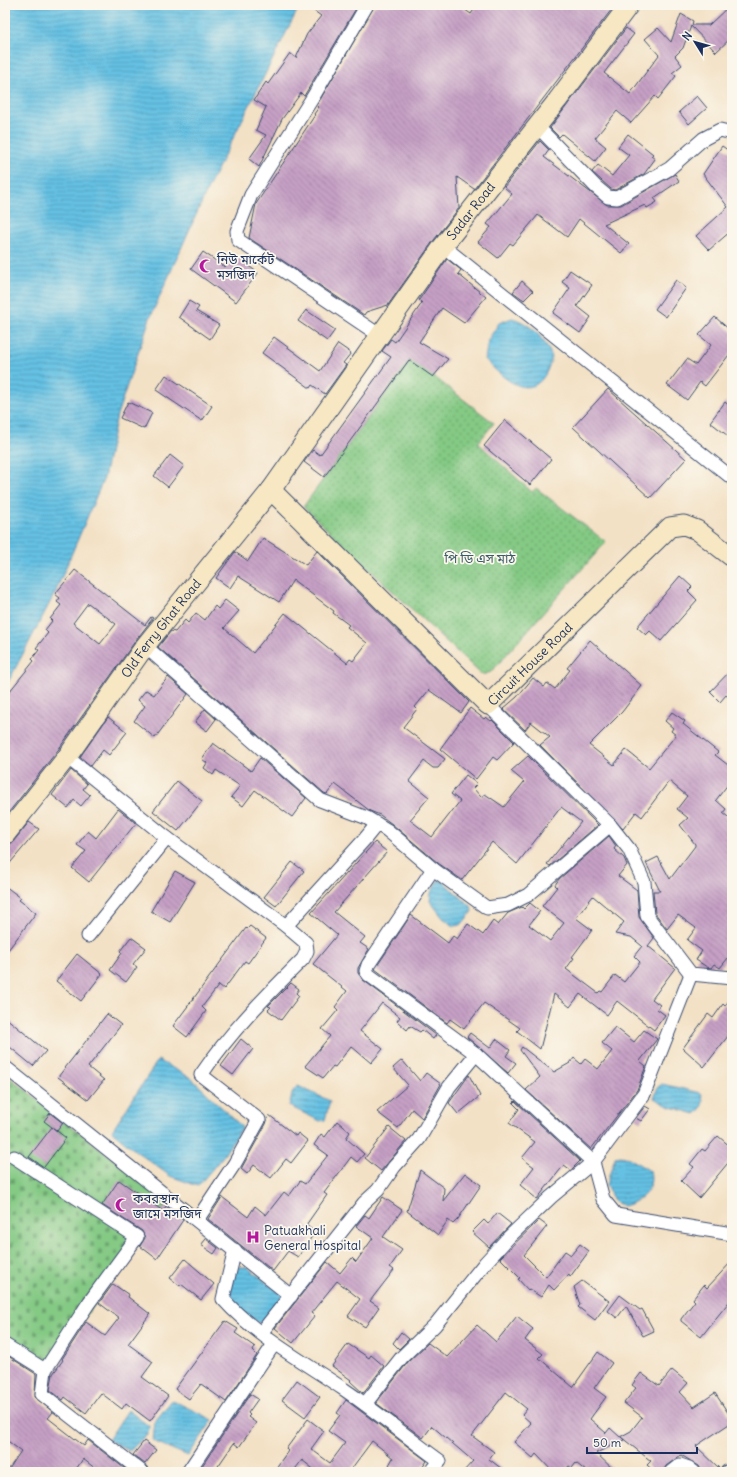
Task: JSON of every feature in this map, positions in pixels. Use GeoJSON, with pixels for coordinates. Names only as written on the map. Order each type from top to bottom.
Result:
{"type":"FeatureCollection","features":[{"type":"Feature","properties":{"kind":"street"},"geometry":{"type":"LineString","coordinates":[[367,5],[313,97],[251,195],[237,231],[238,240],[380,335]]}},
{"type":"Feature","properties":{"kind":"street","name":"Sadar Road"},"geometry":{"type":"LineString","coordinates":[[319,423],[443,246],[629,5]]}},
{"type":"Feature","properties":{"kind":"street"},"geometry":{"type":"LineString","coordinates":[[537,126],[596,187],[608,197],[617,198],[669,169],[703,139],[720,130],[732,134]]}},
{"type":"Feature","properties":{"kind":"street"},"geometry":{"type":"LineString","coordinates":[[443,246],[732,478]]}},
{"type":"Feature","properties":{"kind":"street","name":"Old Ferry Ghat Road"},"geometry":{"type":"LineString","coordinates":[[5,835],[67,757],[145,646],[271,490],[319,423]]}},
{"type":"Feature","properties":{"kind":"street","name":"Circuit House Road"},"geometry":{"type":"LineString","coordinates":[[271,490],[488,705],[670,527],[684,525],[697,530],[732,557]]}},
{"type":"Feature","properties":{"kind":"street"},"geometry":{"type":"LineString","coordinates":[[145,646],[320,800],[377,824],[387,830],[433,869],[487,908],[508,905],[528,895],[610,825]]}},
{"type":"Feature","properties":{"kind":"street"},"geometry":{"type":"LineString","coordinates":[[488,705],[610,825],[629,849],[644,882],[647,916],[691,974],[732,978]]}},
{"type":"Feature","properties":{"kind":"street"},"geometry":{"type":"LineString","coordinates":[[67,757],[167,838],[286,926],[306,943],[307,951],[303,959],[249,1014],[214,1056],[201,1075],[259,1120],[235,1163],[197,1220]]}},
{"type":"Feature","properties":{"kind":"street"},"geometry":{"type":"LineString","coordinates":[[286,926],[377,824]]}},
{"type":"Feature","properties":{"kind":"street"},"geometry":{"type":"LineString","coordinates":[[88,936],[167,838]]}},
{"type":"Feature","properties":{"kind":"street"},"geometry":{"type":"LineString","coordinates":[[433,869],[368,965],[366,971],[369,975],[476,1054],[593,1162],[603,1199],[616,1215],[732,1234]]}},
{"type":"Feature","properties":{"kind":"street"},"geometry":{"type":"LineString","coordinates":[[364,1404],[402,1357],[435,1325],[485,1262],[551,1197],[593,1162],[644,1094],[691,974]]}},
{"type":"Feature","properties":{"kind":"street"},"geometry":{"type":"LineString","coordinates":[[261,1333],[364,1203],[378,1190],[394,1167],[419,1139],[449,1087],[476,1054]]}},
{"type":"Feature","properties":{"kind":"street"},"geometry":{"type":"LineString","coordinates":[[5,1067],[291,1296]]}},
{"type":"Feature","properties":{"kind":"street"},"geometry":{"type":"LineString","coordinates":[[14,1157],[137,1237],[88,1304],[45,1370],[42,1394],[142,1472]]}},
{"type":"Feature","properties":{"kind":"street"},"geometry":{"type":"LineString","coordinates":[[235,1250],[223,1299],[237,1314],[274,1344],[364,1404],[440,1461],[431,1472]]}},
{"type":"Feature","properties":{"kind":"street"},"geometry":{"type":"LineString","coordinates":[[188,1472],[274,1344]]}},
{"type":"Feature","properties":{"kind":"street"},"geometry":{"type":"LineString","coordinates":[[5,1345],[45,1370]]}},
{"type":"Feature","properties":{"kind":"street"},"geometry":{"type":"LineString","coordinates":[[671,1472],[680,1466],[689,1468],[694,1472]]}},
{"type":"Feature","properties":{"kind":"street"},"geometry":{"type":"LineString","coordinates":[[727,1472],[732,1469]]}},
{"type":"Feature","properties":{"kind":"green space","name":"পি ডি এস মাঠ"},"geometry":{"type":"Polygon","coordinates":[[[411,359],[494,423],[478,443],[532,492],[536,488],[606,542],[491,672],[482,675],[303,507],[411,359]]]}},
{"type":"Feature","properties":{"kind":"green space"},"geometry":{"type":"Polygon","coordinates":[[[5,1074],[168,1202],[48,1369],[5,1340],[5,1074]]]}},
{"type":"Feature","properties":{"kind":"water"},"geometry":{"type":"Polygon","coordinates":[[[5,5],[300,5],[209,186],[150,318],[117,415],[104,478],[55,593],[5,688],[5,5]]]}},
{"type":"Feature","properties":{"kind":"water"},"geometry":{"type":"Polygon","coordinates":[[[512,318],[519,320],[531,328],[541,338],[552,357],[546,372],[539,382],[531,386],[523,386],[513,383],[494,369],[485,359],[488,340],[499,323],[512,318]]]}},
{"type":"Feature","properties":{"kind":"water"},"geometry":{"type":"Polygon","coordinates":[[[441,880],[471,906],[472,912],[461,925],[454,926],[443,918],[430,901],[431,893],[437,881],[441,880]]]}},
{"type":"Feature","properties":{"kind":"water"},"geometry":{"type":"Polygon","coordinates":[[[158,1060],[191,1078],[242,1127],[224,1155],[198,1186],[170,1176],[137,1152],[112,1131],[158,1060]]]}},
{"type":"Feature","properties":{"kind":"water"},"geometry":{"type":"Polygon","coordinates":[[[662,1084],[701,1093],[703,1102],[699,1110],[695,1114],[668,1106],[654,1098],[658,1087],[662,1084]]]}},
{"type":"Feature","properties":{"kind":"water"},"geometry":{"type":"Polygon","coordinates":[[[298,1086],[330,1101],[325,1120],[320,1121],[289,1106],[293,1091],[298,1086]]]}},
{"type":"Feature","properties":{"kind":"water"},"geometry":{"type":"Polygon","coordinates":[[[621,1156],[629,1158],[650,1171],[651,1178],[645,1194],[635,1202],[623,1206],[614,1201],[606,1185],[615,1157],[621,1156]]]}},
{"type":"Feature","properties":{"kind":"water"},"geometry":{"type":"Polygon","coordinates":[[[239,1267],[247,1267],[283,1295],[261,1324],[239,1312],[227,1295],[232,1277],[239,1267]]]}},
{"type":"Feature","properties":{"kind":"water"},"geometry":{"type":"Polygon","coordinates":[[[172,1400],[213,1420],[188,1456],[153,1441],[155,1421],[172,1400]]]}},
{"type":"Feature","properties":{"kind":"water"},"geometry":{"type":"Polygon","coordinates":[[[128,1410],[150,1427],[147,1434],[130,1451],[108,1440],[128,1410]]]}},
{"type":"Feature","properties":{"kind":"building"},"geometry":{"type":"Polygon","coordinates":[[[306,5],[358,5],[304,96],[301,93],[282,119],[259,167],[249,159],[266,135],[256,130],[266,107],[254,100],[266,82],[268,84],[290,53],[296,58],[307,34],[321,16],[306,5]]]}},
{"type":"Feature","properties":{"kind":"building"},"geometry":{"type":"Polygon","coordinates":[[[375,5],[458,5],[471,14],[477,5],[615,5],[474,189],[457,177],[459,208],[434,240],[388,305],[366,312],[364,315],[249,238],[256,204],[315,115],[314,114],[319,107],[317,105],[375,5]]]}},
{"type":"Feature","properties":{"kind":"building"},"geometry":{"type":"Polygon","coordinates":[[[730,5],[732,5],[732,37],[716,52],[691,26],[683,48],[675,56],[682,65],[672,73],[676,76],[658,99],[655,96],[631,123],[617,111],[595,138],[606,147],[595,161],[562,134],[559,137],[550,128],[626,28],[634,34],[604,73],[630,94],[659,55],[645,39],[658,28],[671,42],[681,14],[693,21],[692,25],[709,25],[730,5]]]}},
{"type":"Feature","properties":{"kind":"building"},"geometry":{"type":"Polygon","coordinates":[[[697,96],[707,108],[689,124],[679,112],[697,96]]]}},
{"type":"Feature","properties":{"kind":"building"},"geometry":{"type":"Polygon","coordinates":[[[628,134],[653,154],[651,156],[655,159],[644,174],[615,190],[611,189],[592,172],[598,165],[612,176],[629,155],[618,147],[628,134]]]}},
{"type":"Feature","properties":{"kind":"building"},"geometry":{"type":"Polygon","coordinates":[[[540,141],[549,150],[544,157],[607,205],[621,205],[675,174],[679,181],[654,198],[657,202],[647,208],[645,205],[604,224],[629,244],[621,253],[579,219],[567,237],[538,215],[513,245],[510,243],[498,258],[478,242],[491,227],[487,224],[512,194],[504,187],[540,141]]]}},
{"type":"Feature","properties":{"kind":"building"},"geometry":{"type":"Polygon","coordinates":[[[722,146],[732,153],[732,230],[709,250],[696,236],[728,207],[703,174],[722,146]]]}},
{"type":"Feature","properties":{"kind":"building"},"geometry":{"type":"Polygon","coordinates":[[[203,252],[225,267],[232,257],[237,257],[258,273],[236,302],[191,269],[203,252]]]}},
{"type":"Feature","properties":{"kind":"building"},"geometry":{"type":"Polygon","coordinates":[[[447,259],[461,270],[458,274],[486,297],[464,323],[442,308],[419,342],[448,359],[433,377],[409,360],[324,477],[304,462],[313,450],[320,455],[391,357],[382,351],[391,339],[395,342],[422,303],[419,300],[447,259]]]}},
{"type":"Feature","properties":{"kind":"building"},"geometry":{"type":"Polygon","coordinates":[[[570,270],[592,285],[577,306],[591,317],[580,333],[553,313],[570,288],[562,282],[570,270]]]}},
{"type":"Feature","properties":{"kind":"building"},"geometry":{"type":"Polygon","coordinates":[[[676,280],[686,288],[666,317],[655,309],[676,280]]]}},
{"type":"Feature","properties":{"kind":"building"},"geometry":{"type":"Polygon","coordinates":[[[522,281],[533,291],[524,300],[513,292],[522,281]]]}},
{"type":"Feature","properties":{"kind":"building"},"geometry":{"type":"Polygon","coordinates":[[[189,301],[199,307],[196,311],[219,325],[210,339],[179,317],[189,301]]]}},
{"type":"Feature","properties":{"kind":"building"},"geometry":{"type":"Polygon","coordinates":[[[306,310],[335,330],[327,341],[298,321],[306,310]]]}},
{"type":"Feature","properties":{"kind":"building"},"geometry":{"type":"Polygon","coordinates":[[[715,317],[732,332],[732,351],[705,386],[700,382],[687,400],[667,385],[687,359],[696,365],[711,345],[699,335],[715,317]]]}},
{"type":"Feature","properties":{"kind":"building"},"geometry":{"type":"Polygon","coordinates":[[[274,337],[320,371],[338,344],[351,353],[343,363],[346,365],[325,394],[312,385],[310,388],[262,353],[274,337]]]}},
{"type":"Feature","properties":{"kind":"building"},"geometry":{"type":"Polygon","coordinates":[[[166,375],[212,406],[202,421],[156,390],[166,375]]]}},
{"type":"Feature","properties":{"kind":"building"},"geometry":{"type":"Polygon","coordinates":[[[608,389],[686,459],[650,498],[573,427],[608,389]]]}},
{"type":"Feature","properties":{"kind":"building"},"geometry":{"type":"Polygon","coordinates":[[[128,402],[152,413],[144,429],[120,418],[128,402]]]}},
{"type":"Feature","properties":{"kind":"building"},"geometry":{"type":"Polygon","coordinates":[[[725,402],[732,408],[732,439],[710,422],[725,402]]]}},
{"type":"Feature","properties":{"kind":"building"},"geometry":{"type":"Polygon","coordinates":[[[505,420],[551,459],[530,485],[484,446],[505,420]]]}},
{"type":"Feature","properties":{"kind":"building"},"geometry":{"type":"Polygon","coordinates":[[[170,455],[184,466],[168,487],[154,476],[170,455]]]}},
{"type":"Feature","properties":{"kind":"building"},"geometry":{"type":"Polygon","coordinates":[[[263,538],[306,565],[317,551],[469,702],[461,713],[429,690],[415,707],[417,709],[403,727],[445,759],[438,768],[433,768],[424,761],[409,781],[429,797],[410,820],[432,837],[460,801],[451,794],[466,775],[477,784],[473,788],[481,797],[485,794],[504,807],[524,782],[511,771],[528,756],[598,825],[550,866],[547,864],[581,822],[561,807],[517,864],[492,842],[462,880],[438,863],[392,824],[380,815],[370,811],[335,784],[327,794],[324,793],[158,647],[171,631],[175,632],[185,620],[188,623],[196,613],[205,620],[215,606],[218,609],[225,600],[239,611],[224,628],[253,653],[285,613],[347,663],[350,659],[353,661],[367,643],[347,627],[349,625],[333,613],[334,611],[293,580],[279,602],[238,576],[230,588],[216,578],[235,552],[248,561],[263,538]]]}},
{"type":"Feature","properties":{"kind":"building"},"geometry":{"type":"Polygon","coordinates":[[[75,570],[145,625],[151,617],[153,618],[58,750],[5,817],[5,697],[34,661],[32,659],[39,650],[36,648],[48,633],[45,630],[52,621],[50,619],[61,605],[57,602],[60,598],[55,594],[75,570]],[[88,603],[73,623],[100,644],[116,624],[88,603]]]}},
{"type":"Feature","properties":{"kind":"building"},"geometry":{"type":"Polygon","coordinates":[[[680,576],[692,587],[688,591],[697,600],[661,641],[650,631],[646,635],[637,627],[680,576]]]}},
{"type":"Feature","properties":{"kind":"building"},"geometry":{"type":"Polygon","coordinates":[[[590,640],[642,686],[622,712],[589,745],[614,765],[626,750],[649,768],[676,735],[671,731],[673,728],[665,721],[672,712],[685,721],[683,724],[718,752],[715,755],[732,768],[732,779],[716,800],[726,809],[723,813],[732,820],[732,953],[720,968],[714,964],[711,968],[707,967],[696,960],[702,951],[687,940],[696,928],[678,915],[667,929],[655,913],[653,891],[660,891],[646,863],[658,857],[670,879],[695,846],[680,825],[688,818],[677,809],[687,796],[669,781],[642,817],[636,812],[623,829],[540,745],[550,737],[531,722],[525,730],[503,709],[517,697],[533,678],[544,687],[547,683],[555,689],[570,670],[567,668],[590,640]]]}},
{"type":"Feature","properties":{"kind":"building"},"geometry":{"type":"Polygon","coordinates":[[[732,669],[732,700],[726,695],[720,702],[710,692],[732,669]]]}},
{"type":"Feature","properties":{"kind":"building"},"geometry":{"type":"Polygon","coordinates":[[[168,677],[188,694],[155,738],[134,721],[145,706],[138,700],[146,690],[154,695],[168,677]]]}},
{"type":"Feature","properties":{"kind":"building"},"geometry":{"type":"Polygon","coordinates":[[[470,708],[484,719],[486,717],[491,721],[492,720],[514,742],[497,760],[493,757],[476,779],[440,749],[470,708]]]}},
{"type":"Feature","properties":{"kind":"building"},"geometry":{"type":"Polygon","coordinates":[[[205,709],[216,719],[207,731],[195,722],[205,709]]]}},
{"type":"Feature","properties":{"kind":"building"},"geometry":{"type":"Polygon","coordinates":[[[108,717],[127,732],[109,755],[103,750],[91,766],[80,757],[108,717]]]}},
{"type":"Feature","properties":{"kind":"building"},"geometry":{"type":"Polygon","coordinates":[[[213,743],[251,771],[260,758],[306,798],[292,817],[255,790],[243,806],[231,797],[240,786],[216,770],[213,775],[204,768],[207,763],[202,759],[213,743]]]}},
{"type":"Feature","properties":{"kind":"building"},"geometry":{"type":"Polygon","coordinates":[[[71,770],[87,784],[83,789],[90,795],[81,806],[74,800],[68,808],[52,795],[71,770]]]}},
{"type":"Feature","properties":{"kind":"building"},"geometry":{"type":"Polygon","coordinates":[[[177,781],[202,801],[178,831],[153,811],[177,781]]]}},
{"type":"Feature","properties":{"kind":"building"},"geometry":{"type":"Polygon","coordinates":[[[118,809],[136,823],[89,882],[72,868],[86,851],[77,845],[88,831],[96,838],[118,809]]]}},
{"type":"Feature","properties":{"kind":"building"},"geometry":{"type":"Polygon","coordinates":[[[29,822],[39,829],[5,869],[5,846],[13,842],[29,822]]]}},
{"type":"Feature","properties":{"kind":"building"},"geometry":{"type":"Polygon","coordinates":[[[609,836],[616,846],[614,849],[624,858],[627,865],[618,876],[637,890],[639,917],[654,938],[648,946],[675,968],[652,999],[660,1005],[657,1009],[665,1015],[654,1030],[617,1001],[607,1015],[580,994],[570,1007],[554,994],[540,1049],[517,1031],[520,1028],[484,1003],[464,1029],[450,1019],[447,1023],[375,969],[411,915],[448,943],[453,936],[457,939],[468,924],[483,935],[493,921],[498,925],[508,913],[522,907],[524,909],[530,903],[540,911],[529,925],[550,941],[564,923],[542,906],[557,887],[555,885],[559,879],[609,836]],[[593,896],[576,918],[592,930],[572,957],[574,958],[566,969],[598,993],[600,991],[602,992],[615,975],[624,982],[640,962],[634,956],[642,946],[631,937],[615,934],[624,922],[593,896]]]}},
{"type":"Feature","properties":{"kind":"building"},"geometry":{"type":"Polygon","coordinates":[[[375,842],[387,852],[334,912],[365,937],[360,943],[369,949],[358,968],[358,973],[363,980],[436,1035],[433,1039],[422,1030],[420,1032],[410,1026],[407,1030],[397,1021],[400,1017],[382,1003],[360,1031],[383,1049],[371,1063],[351,1046],[335,1067],[333,1066],[323,1078],[305,1066],[330,1036],[322,1029],[338,1010],[335,1007],[347,991],[313,964],[337,935],[311,913],[375,842]]]}},
{"type":"Feature","properties":{"kind":"building"},"geometry":{"type":"Polygon","coordinates":[[[292,862],[304,871],[276,906],[264,897],[292,862]]]}},
{"type":"Feature","properties":{"kind":"building"},"geometry":{"type":"Polygon","coordinates":[[[175,871],[195,882],[170,922],[151,911],[175,871]]]}},
{"type":"Feature","properties":{"kind":"building"},"geometry":{"type":"Polygon","coordinates":[[[5,886],[21,898],[19,900],[36,913],[5,954],[5,886]]]}},
{"type":"Feature","properties":{"kind":"building"},"geometry":{"type":"Polygon","coordinates":[[[250,926],[266,938],[248,963],[245,961],[224,989],[219,985],[202,1007],[206,1011],[187,1037],[173,1026],[246,928],[247,929],[250,926]]]}},
{"type":"Feature","properties":{"kind":"building"},"geometry":{"type":"Polygon","coordinates":[[[131,937],[146,948],[133,964],[137,967],[126,982],[110,970],[122,953],[120,951],[131,937]]]}},
{"type":"Feature","properties":{"kind":"building"},"geometry":{"type":"Polygon","coordinates":[[[77,954],[102,974],[81,1001],[56,981],[77,954]]]}},
{"type":"Feature","properties":{"kind":"building"},"geometry":{"type":"Polygon","coordinates":[[[291,983],[299,989],[296,993],[299,996],[281,1020],[268,1010],[271,1007],[268,1006],[291,983]]]}},
{"type":"Feature","properties":{"kind":"building"},"geometry":{"type":"Polygon","coordinates":[[[732,996],[732,1031],[704,1067],[683,1048],[708,1014],[713,1018],[723,1004],[725,1006],[732,996]]]}},
{"type":"Feature","properties":{"kind":"building"},"geometry":{"type":"Polygon","coordinates":[[[107,1014],[121,1025],[88,1067],[104,1080],[88,1100],[58,1077],[107,1014]]]}},
{"type":"Feature","properties":{"kind":"building"},"geometry":{"type":"Polygon","coordinates":[[[5,1017],[46,1051],[33,1066],[5,1043],[5,1017]]]}},
{"type":"Feature","properties":{"kind":"building"},"geometry":{"type":"Polygon","coordinates":[[[615,1027],[634,1042],[644,1030],[657,1039],[640,1061],[646,1066],[637,1090],[591,1149],[526,1090],[540,1077],[520,1050],[522,1047],[554,1072],[570,1063],[574,1058],[581,1064],[585,1059],[598,1069],[612,1051],[602,1043],[615,1027]]]}},
{"type":"Feature","properties":{"kind":"building"},"geometry":{"type":"Polygon","coordinates":[[[470,1033],[490,1048],[496,1039],[510,1050],[506,1056],[516,1063],[508,1073],[467,1037],[470,1033]]]}},
{"type":"Feature","properties":{"kind":"building"},"geometry":{"type":"Polygon","coordinates":[[[241,1039],[253,1049],[233,1075],[221,1066],[241,1039]]]}},
{"type":"Feature","properties":{"kind":"building"},"geometry":{"type":"Polygon","coordinates":[[[402,1060],[420,1081],[426,1073],[441,1084],[422,1118],[412,1109],[398,1128],[377,1112],[408,1085],[393,1068],[402,1060]]]}},
{"type":"Feature","properties":{"kind":"building"},"geometry":{"type":"Polygon","coordinates":[[[469,1075],[480,1096],[458,1114],[449,1103],[469,1075]]]}},
{"type":"Feature","properties":{"kind":"building"},"geometry":{"type":"Polygon","coordinates":[[[515,1101],[580,1161],[571,1170],[564,1165],[537,1199],[520,1185],[534,1167],[522,1158],[535,1142],[509,1123],[519,1109],[513,1103],[515,1101]]]}},
{"type":"Feature","properties":{"kind":"building"},"geometry":{"type":"Polygon","coordinates":[[[645,1106],[650,1109],[641,1121],[636,1118],[645,1106]]]}},
{"type":"Feature","properties":{"kind":"building"},"geometry":{"type":"Polygon","coordinates":[[[50,1113],[63,1123],[57,1131],[44,1121],[50,1113]]]}},
{"type":"Feature","properties":{"kind":"building"},"geometry":{"type":"Polygon","coordinates":[[[269,1115],[296,1136],[298,1133],[308,1141],[291,1163],[286,1159],[271,1178],[254,1165],[247,1174],[241,1169],[266,1124],[269,1115]]]}},
{"type":"Feature","properties":{"kind":"building"},"geometry":{"type":"Polygon","coordinates":[[[337,1121],[350,1132],[346,1138],[364,1154],[357,1162],[351,1157],[324,1193],[327,1195],[306,1225],[315,1232],[298,1257],[288,1251],[273,1271],[208,1219],[222,1197],[248,1217],[255,1206],[266,1215],[284,1192],[289,1196],[300,1181],[305,1184],[328,1155],[314,1145],[321,1134],[325,1137],[337,1121]]]}},
{"type":"Feature","properties":{"kind":"building"},"geometry":{"type":"Polygon","coordinates":[[[52,1127],[66,1138],[44,1167],[29,1157],[52,1127]]]}},
{"type":"Feature","properties":{"kind":"building"},"geometry":{"type":"Polygon","coordinates":[[[389,1127],[406,1141],[381,1171],[365,1158],[389,1127]]]}},
{"type":"Feature","properties":{"kind":"building"},"geometry":{"type":"Polygon","coordinates":[[[718,1136],[732,1148],[732,1158],[699,1198],[681,1181],[694,1167],[690,1164],[702,1149],[705,1151],[718,1136]]]}},
{"type":"Feature","properties":{"kind":"building"},"geometry":{"type":"Polygon","coordinates":[[[420,1170],[444,1188],[443,1201],[465,1173],[481,1185],[458,1219],[453,1224],[448,1220],[438,1235],[407,1211],[420,1170]]]}},
{"type":"Feature","properties":{"kind":"building"},"geometry":{"type":"Polygon","coordinates":[[[119,1180],[163,1211],[166,1206],[183,1220],[157,1259],[140,1246],[145,1238],[142,1231],[102,1205],[119,1180]]]}},
{"type":"Feature","properties":{"kind":"building"},"geometry":{"type":"Polygon","coordinates":[[[383,1197],[402,1210],[383,1237],[402,1250],[390,1267],[394,1270],[370,1301],[379,1307],[365,1327],[348,1316],[360,1299],[337,1281],[311,1313],[315,1316],[293,1343],[275,1328],[327,1262],[340,1273],[352,1258],[356,1262],[373,1238],[356,1226],[365,1215],[369,1218],[383,1197]]]}},
{"type":"Feature","properties":{"kind":"building"},"geometry":{"type":"Polygon","coordinates":[[[497,1213],[511,1224],[489,1247],[472,1232],[484,1220],[488,1224],[497,1213]]]}},
{"type":"Feature","properties":{"kind":"building"},"geometry":{"type":"Polygon","coordinates":[[[539,1220],[547,1226],[524,1255],[546,1277],[565,1251],[571,1255],[580,1244],[589,1251],[570,1277],[569,1274],[554,1290],[549,1285],[541,1297],[529,1289],[528,1290],[518,1279],[520,1278],[500,1258],[539,1220]]]}},
{"type":"Feature","properties":{"kind":"building"},"geometry":{"type":"Polygon","coordinates":[[[206,1239],[218,1248],[214,1254],[201,1245],[206,1239]]]}},
{"type":"Feature","properties":{"kind":"building"},"geometry":{"type":"Polygon","coordinates":[[[185,1259],[214,1284],[201,1300],[181,1284],[180,1286],[170,1278],[185,1259]]]}},
{"type":"Feature","properties":{"kind":"building"},"geometry":{"type":"Polygon","coordinates":[[[732,1261],[732,1298],[701,1337],[681,1321],[681,1319],[695,1301],[693,1299],[704,1285],[707,1288],[732,1261]]]}},
{"type":"Feature","properties":{"kind":"building"},"geometry":{"type":"Polygon","coordinates":[[[582,1281],[609,1301],[595,1320],[578,1307],[580,1305],[574,1287],[582,1281]]]}},
{"type":"Feature","properties":{"kind":"building"},"geometry":{"type":"Polygon","coordinates":[[[113,1284],[129,1295],[128,1297],[150,1314],[128,1344],[153,1362],[142,1377],[168,1396],[150,1421],[126,1403],[122,1409],[101,1393],[86,1413],[65,1397],[63,1400],[50,1390],[53,1374],[86,1322],[105,1336],[119,1318],[99,1303],[113,1284]]]}},
{"type":"Feature","properties":{"kind":"building"},"geometry":{"type":"Polygon","coordinates":[[[620,1295],[640,1310],[642,1309],[654,1331],[643,1336],[626,1306],[617,1318],[608,1311],[620,1295]]]}},
{"type":"Feature","properties":{"kind":"building"},"geometry":{"type":"Polygon","coordinates":[[[517,1316],[533,1329],[525,1340],[543,1354],[539,1358],[573,1387],[598,1352],[612,1363],[594,1388],[606,1397],[590,1419],[606,1433],[610,1428],[620,1437],[631,1431],[642,1417],[624,1403],[636,1388],[632,1385],[641,1373],[659,1386],[672,1370],[688,1383],[680,1392],[694,1407],[715,1393],[732,1419],[732,1422],[696,1446],[720,1469],[719,1472],[702,1472],[699,1466],[681,1455],[666,1466],[663,1472],[655,1472],[647,1465],[651,1461],[621,1437],[624,1440],[596,1453],[616,1472],[587,1472],[576,1463],[572,1468],[569,1466],[562,1472],[553,1472],[536,1454],[533,1458],[514,1442],[531,1423],[522,1415],[527,1409],[506,1392],[472,1436],[494,1452],[489,1459],[506,1472],[463,1472],[473,1461],[432,1426],[423,1438],[376,1403],[408,1362],[428,1343],[447,1357],[477,1325],[496,1342],[517,1316]]]}},
{"type":"Feature","properties":{"kind":"building"},"geometry":{"type":"Polygon","coordinates":[[[225,1321],[238,1329],[235,1333],[255,1347],[253,1351],[257,1355],[226,1402],[201,1384],[189,1399],[175,1389],[225,1321]]]}},
{"type":"Feature","properties":{"kind":"building"},"geometry":{"type":"Polygon","coordinates":[[[401,1332],[409,1339],[399,1349],[393,1343],[401,1332]]]}},
{"type":"Feature","properties":{"kind":"building"},"geometry":{"type":"Polygon","coordinates":[[[348,1344],[369,1358],[371,1355],[384,1366],[363,1393],[350,1381],[351,1380],[332,1366],[348,1344]]]}},
{"type":"Feature","properties":{"kind":"building"},"geometry":{"type":"Polygon","coordinates":[[[5,1354],[36,1374],[35,1397],[53,1412],[48,1418],[84,1446],[88,1440],[129,1472],[100,1472],[83,1459],[74,1472],[7,1472],[21,1451],[5,1439],[5,1354]]]}},
{"type":"Feature","properties":{"kind":"building"},"geometry":{"type":"Polygon","coordinates":[[[297,1380],[320,1397],[305,1417],[282,1400],[297,1380]]]}},
{"type":"Feature","properties":{"kind":"building"},"geometry":{"type":"Polygon","coordinates":[[[250,1394],[258,1399],[248,1413],[250,1415],[248,1417],[256,1423],[239,1447],[234,1443],[214,1472],[198,1472],[250,1394]]]}},
{"type":"Feature","properties":{"kind":"building"},"geometry":{"type":"Polygon","coordinates":[[[346,1400],[427,1461],[419,1472],[399,1472],[389,1465],[393,1458],[372,1441],[349,1472],[317,1472],[302,1460],[293,1472],[273,1472],[288,1451],[286,1449],[308,1419],[324,1431],[311,1449],[330,1463],[345,1443],[328,1431],[340,1415],[337,1413],[346,1400]]]}},
{"type":"Feature","properties":{"kind":"building"},"geometry":{"type":"Polygon","coordinates":[[[144,1441],[156,1450],[145,1464],[133,1455],[144,1441]]]}},
{"type":"Feature","properties":{"kind":"place","name":"নিউ মার্কেট মসজিদ"},"geometry":{"type":"Point","coordinates":[206,266]}},
{"type":"Feature","properties":{"kind":"place","name":"কবরস্থান জামে মসজিদ"},"geometry":{"type":"Point","coordinates":[122,1205]}},
{"type":"Feature","properties":{"kind":"place","name":"Patuakhali General Hospital"},"geometry":{"type":"Point","coordinates":[253,1237]}}]}
